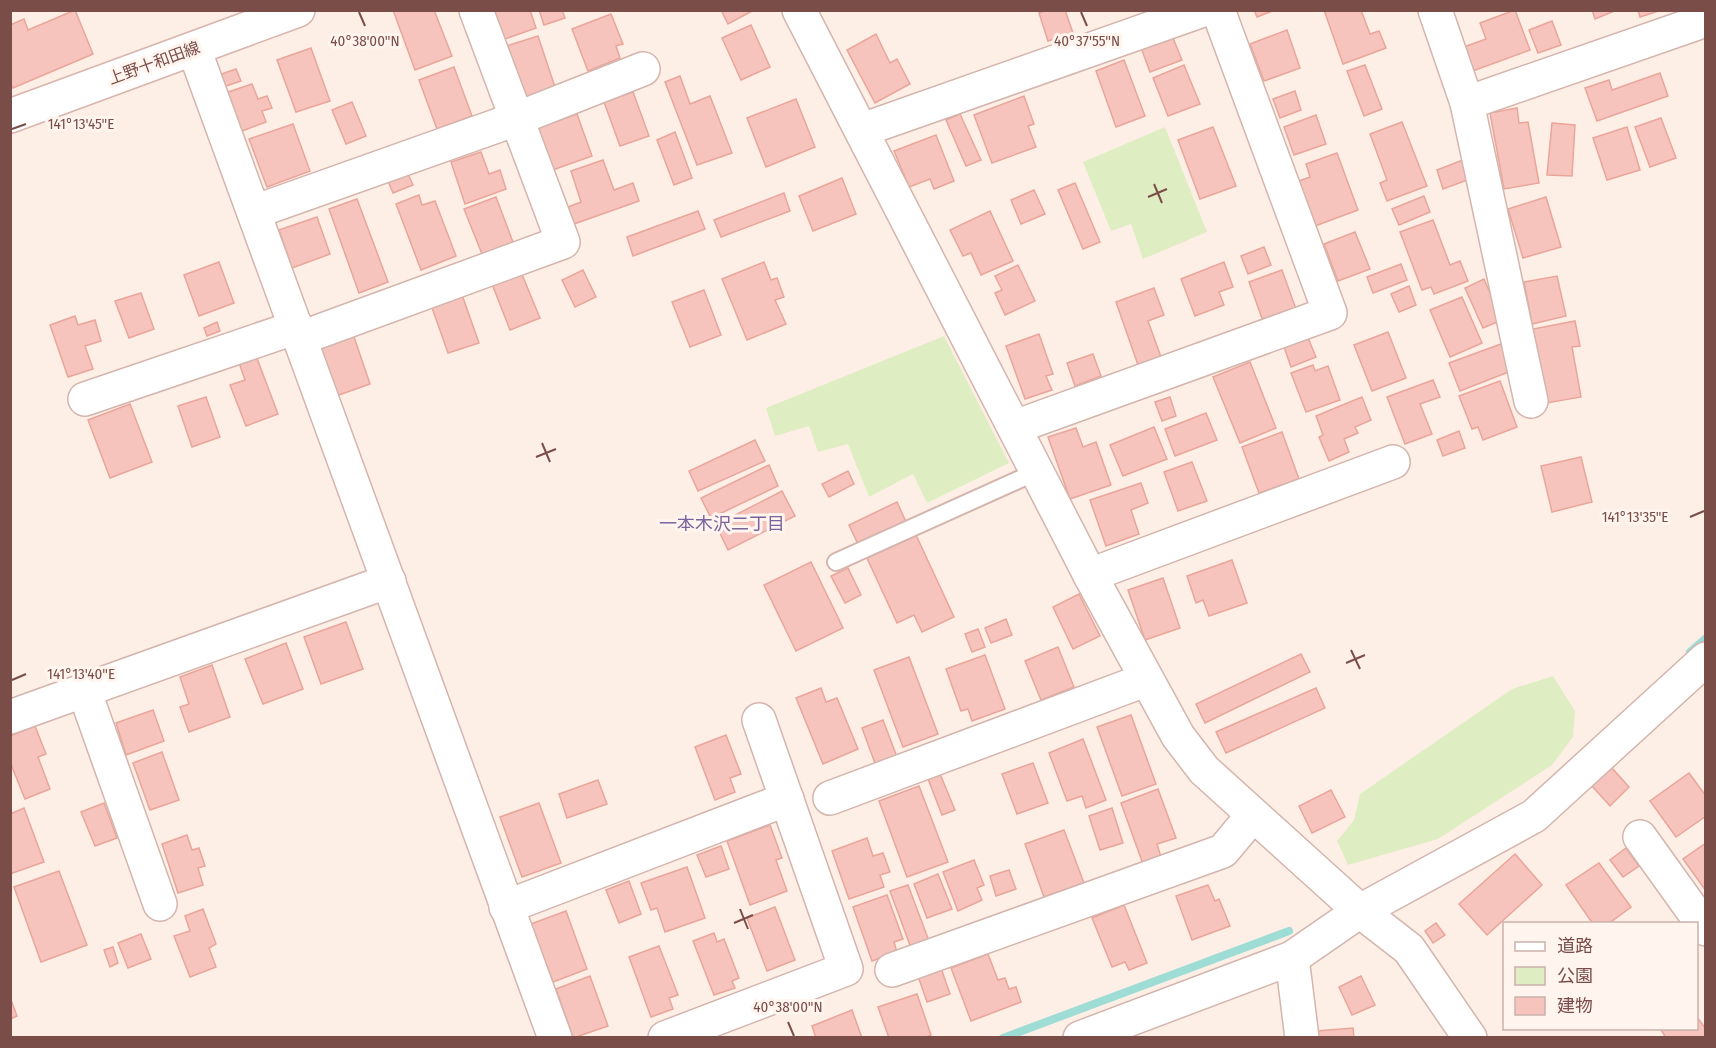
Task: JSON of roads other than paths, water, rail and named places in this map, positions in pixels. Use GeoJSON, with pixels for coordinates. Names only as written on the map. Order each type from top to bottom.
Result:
{"type":"FeatureCollection","features":[{"type":"Feature","properties":{"kind":"street","name":"上野十和田線"},"geometry":{"type":"LineString","coordinates":[[10,116],[298,10]]}},
{"type":"Feature","properties":{"kind":"street"},"geometry":{"type":"LineString","coordinates":[[85,399],[299,332],[563,242],[476,10]]}},
{"type":"Feature","properties":{"kind":"street"},"geometry":{"type":"LineString","coordinates":[[799,10],[1090,575],[1145,680],[1178,736],[1204,770],[1360,911],[1408,949],[1470,1038]]}},
{"type":"Feature","properties":{"kind":"street"},"geometry":{"type":"LineString","coordinates":[[862,130],[1203,10]]}},
{"type":"Feature","properties":{"kind":"street"},"geometry":{"type":"LineString","coordinates":[[1015,427],[1330,313],[1218,10]]}},
{"type":"Feature","properties":{"kind":"street"},"geometry":{"type":"LineString","coordinates":[[1435,10],[1467,103],[1531,401]]}},
{"type":"Feature","properties":{"kind":"street"},"geometry":{"type":"LineString","coordinates":[[1467,103],[1706,20]]}},
{"type":"Feature","properties":{"kind":"street"},"geometry":{"type":"LineString","coordinates":[[194,49],[555,1038]]}},
{"type":"Feature","properties":{"kind":"street"},"geometry":{"type":"LineString","coordinates":[[254,212],[516,119],[643,69]]}},
{"type":"Feature","properties":{"kind":"street"},"geometry":{"type":"LineString","coordinates":[[1090,575],[1393,462]]}},
{"type":"Feature","properties":{"kind":"street"},"geometry":{"type":"LineString","coordinates":[[10,717],[389,581]]}},
{"type":"Feature","properties":{"kind":"street"},"geometry":{"type":"LineString","coordinates":[[1080,1038],[1292,958],[1360,911],[1534,816],[1706,659]]}},
{"type":"Feature","properties":{"kind":"street"},"geometry":{"type":"LineString","coordinates":[[830,798],[1145,680]]}},
{"type":"Feature","properties":{"kind":"street"},"geometry":{"type":"LineString","coordinates":[[84,690],[160,904]]}},
{"type":"Feature","properties":{"kind":"street"},"geometry":{"type":"LineString","coordinates":[[665,1038],[846,969],[759,720]]}},
{"type":"Feature","properties":{"kind":"street"},"geometry":{"type":"LineString","coordinates":[[507,907],[787,799]]}},
{"type":"Feature","properties":{"kind":"street"},"geometry":{"type":"LineString","coordinates":[[892,970],[1223,851],[1254,815]]}},
{"type":"Feature","properties":{"kind":"street"},"geometry":{"type":"LineString","coordinates":[[1640,837],[1706,929]]}},
{"type":"Feature","properties":{"kind":"street"},"geometry":{"type":"LineString","coordinates":[[1292,958],[1302,1038]]}},
{"type":"Feature","properties":{"kind":"lane"},"geometry":{"type":"LineString","coordinates":[[836,562],[1038,471]]}},
{"type":"Feature","properties":{"kind":"waterway"},"geometry":{"type":"LineString","coordinates":[[1690,652],[1706,638]]}},
{"type":"Feature","properties":{"kind":"waterway"},"geometry":{"type":"LineString","coordinates":[[1003,1038],[1289,931]]}},
{"type":"Feature","properties":{"kind":"district","name":"一本木沢二丁目"},"geometry":{"type":"Point","coordinates":[722,524]}}]}
